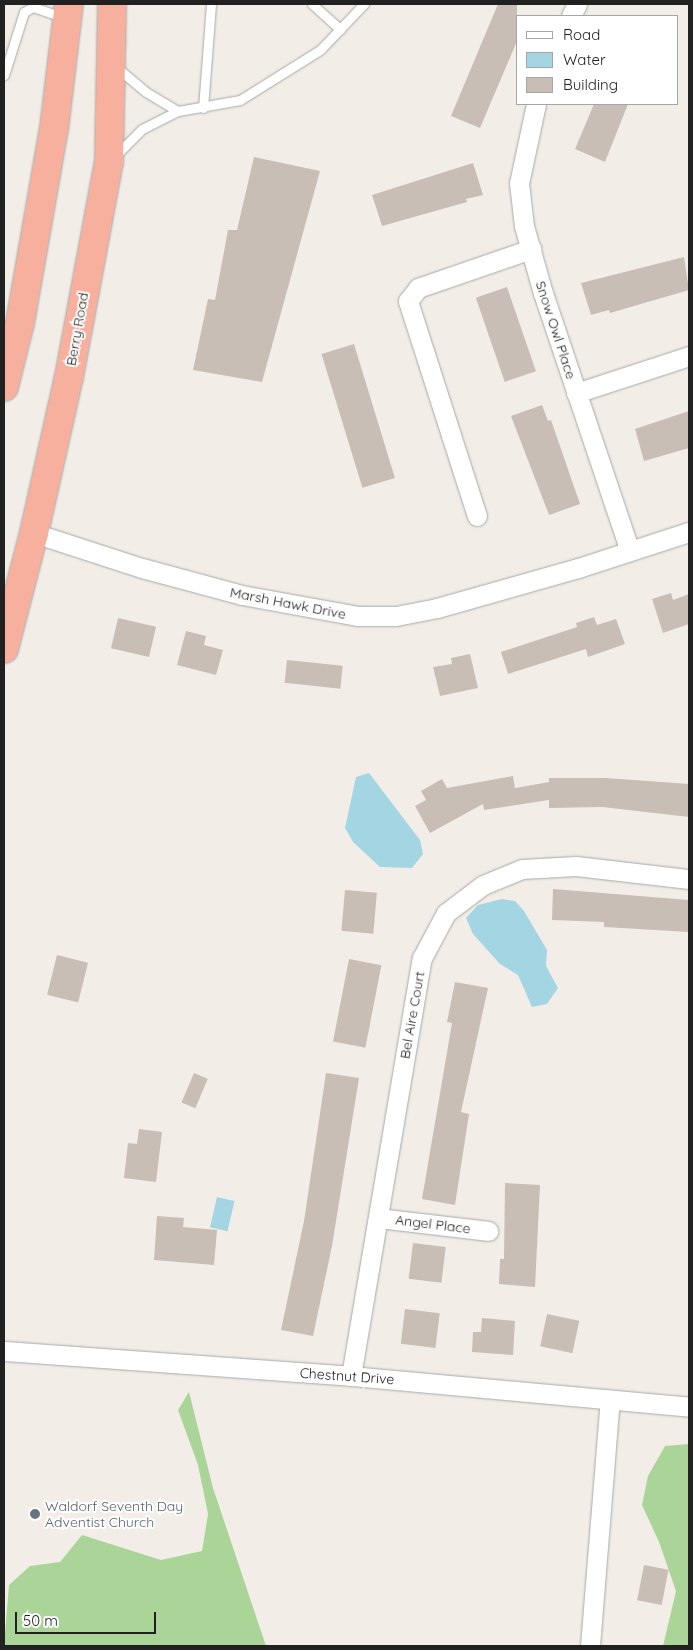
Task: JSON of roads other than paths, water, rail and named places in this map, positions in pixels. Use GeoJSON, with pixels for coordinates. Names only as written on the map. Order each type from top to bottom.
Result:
{"type":"FeatureCollection","features":[{"type":"Feature","properties":{"kind":"highway","name":"Berry Road"},"geometry":{"type":"LineString","coordinates":[[4,649],[34,533],[69,377],[109,162],[113,64],[112,4]]}},
{"type":"Feature","properties":{"kind":"highway"},"geometry":{"type":"LineString","coordinates":[[4,387],[20,324],[54,129],[68,11]]}},
{"type":"Feature","properties":{"kind":"street","name":"Snow Owl Place"},"geometry":{"type":"LineString","coordinates":[[536,105],[519,183],[531,249],[576,393],[630,551]]}},
{"type":"Feature","properties":{"kind":"street"},"geometry":{"type":"LineString","coordinates":[[477,516],[408,300],[418,288],[531,249]]}},
{"type":"Feature","properties":{"kind":"street"},"geometry":{"type":"LineString","coordinates":[[576,393],[689,356]]}},
{"type":"Feature","properties":{"kind":"street","name":"Marsh Hawk Drive"},"geometry":{"type":"LineString","coordinates":[[34,533],[142,568],[242,595],[357,616],[396,616],[437,608],[689,532]]}},
{"type":"Feature","properties":{"kind":"street","name":"Bel Aire Court"},"geometry":{"type":"LineString","coordinates":[[351,1376],[422,958],[446,913],[483,885],[522,869],[576,866],[689,879]]}},
{"type":"Feature","properties":{"kind":"street","name":"Angel Place"},"geometry":{"type":"LineString","coordinates":[[378,1218],[488,1231]]}},
{"type":"Feature","properties":{"kind":"street","name":"Chestnut Drive"},"geometry":{"type":"LineString","coordinates":[[4,1352],[351,1376],[689,1407]]}},
{"type":"Feature","properties":{"kind":"street"},"geometry":{"type":"LineString","coordinates":[[590,1646],[610,1400]]}},
{"type":"Feature","properties":{"kind":"lane"},"geometry":{"type":"LineString","coordinates":[[202,108],[211,4]]}},
{"type":"Feature","properties":{"kind":"lane"},"geometry":{"type":"LineString","coordinates":[[312,4],[340,29]]}},
{"type":"Feature","properties":{"kind":"lane"},"geometry":{"type":"LineString","coordinates":[[109,162],[142,129],[178,111],[240,100],[320,50],[364,4]]}},
{"type":"Feature","properties":{"kind":"lane"},"geometry":{"type":"LineString","coordinates":[[4,75],[24,12],[33,7],[68,11]]}},
{"type":"Feature","properties":{"kind":"lane"},"geometry":{"type":"LineString","coordinates":[[113,64],[146,92],[178,111]]}},
{"type":"Feature","properties":{"kind":"water"},"geometry":{"type":"Polygon","coordinates":[[[369,773],[420,840],[423,854],[412,868],[380,867],[353,842],[345,828],[356,777],[369,773]]]}},
{"type":"Feature","properties":{"kind":"water"},"geometry":{"type":"Polygon","coordinates":[[[502,899],[515,901],[524,911],[547,950],[546,966],[558,988],[547,1004],[532,1007],[518,975],[500,964],[473,934],[466,918],[478,905],[502,899]]]}},
{"type":"Feature","properties":{"kind":"water"},"geometry":{"type":"Polygon","coordinates":[[[217,1197],[235,1201],[228,1231],[210,1227],[217,1197]]]}},
{"type":"Feature","properties":{"kind":"place","name":"Waldorf Seventh Day Adventist Church"},"geometry":{"type":"Point","coordinates":[35,1514]}}]}
